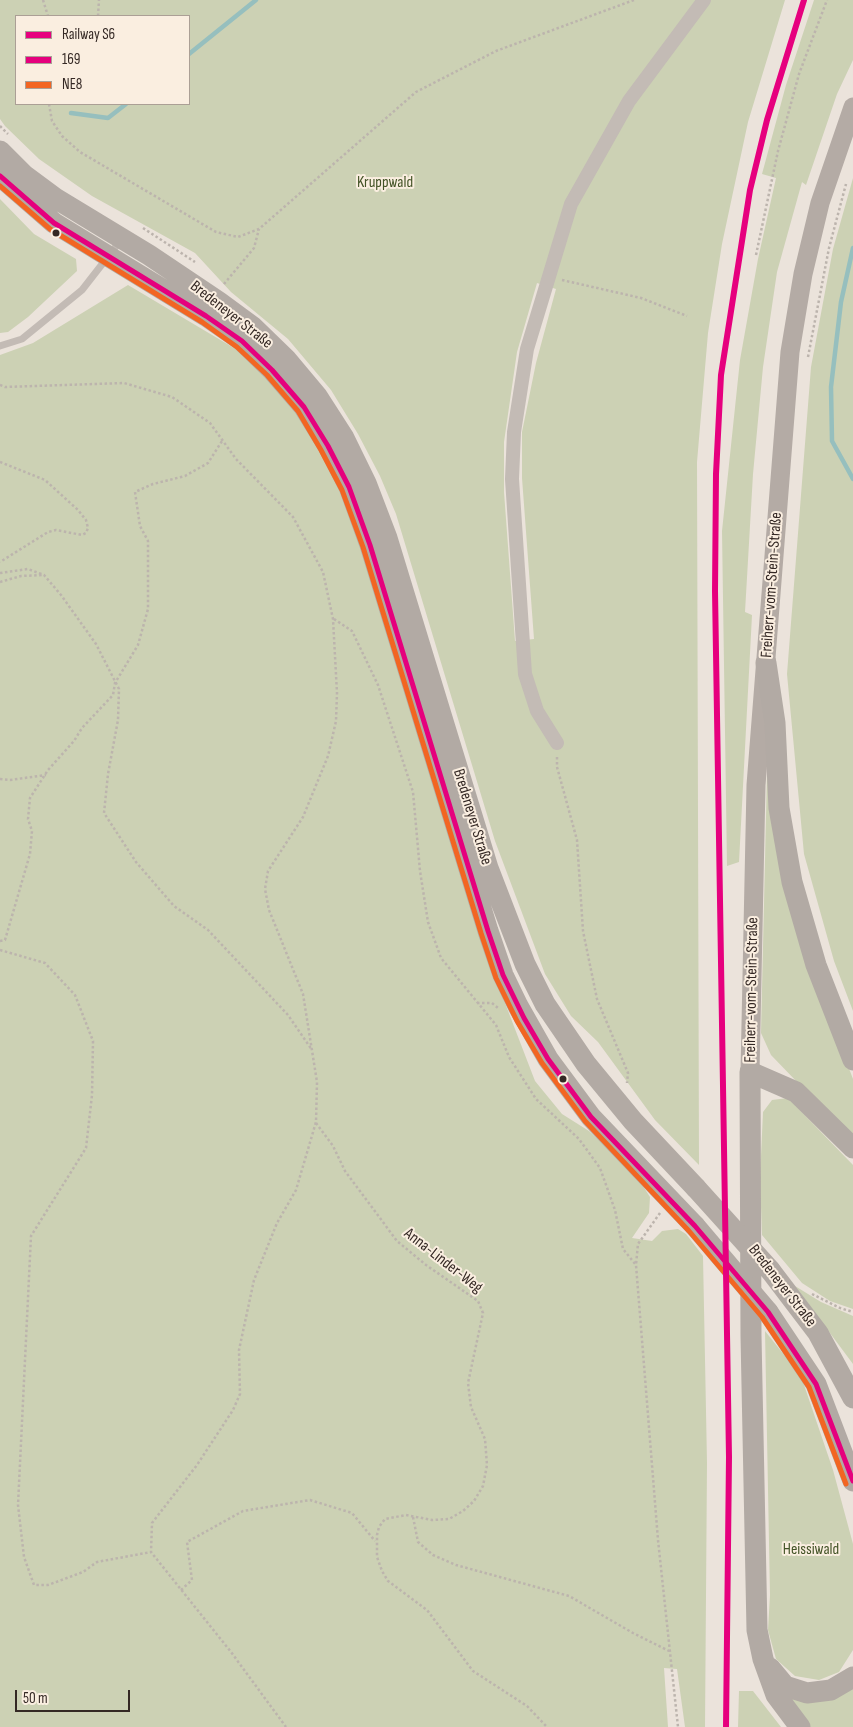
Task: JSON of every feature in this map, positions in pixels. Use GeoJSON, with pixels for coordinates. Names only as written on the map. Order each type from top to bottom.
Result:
{"type":"FeatureCollection","features":[{"type":"Feature","properties":{"kind":"main road","name":"Freiherr-vom-Stein-Straße"},"geometry":{"type":"LineString","coordinates":[[750,1072],[756,785],[790,352],[803,274],[820,203],[853,108]]}},
{"type":"Feature","properties":{"kind":"main road","name":"Bredeneyer Straße"},"geometry":{"type":"LineString","coordinates":[[5,144],[24,175],[55,198],[122,238],[219,302],[253,327],[286,359],[317,396],[344,438],[366,483],[387,538],[488,868],[526,964],[545,1004],[586,1064],[633,1121],[770,1270],[818,1333],[853,1398]]}},
{"type":"Feature","properties":{"kind":"main road","name":"Bredeneyer Straße"},"geometry":{"type":"LineString","coordinates":[[0,176],[54,223],[206,316],[242,341],[272,370],[304,407],[328,446],[349,487],[370,545],[488,931],[503,975],[524,1018],[565,1083],[591,1116],[694,1226],[768,1312],[816,1384],[853,1481]]}},
{"type":"Feature","properties":{"kind":"main road"},"geometry":{"type":"LineString","coordinates":[[766,664],[775,723],[779,808],[792,882],[816,965],[853,1060]]}},
{"type":"Feature","properties":{"kind":"main road"},"geometry":{"type":"LineString","coordinates":[[800,1727],[776,1695],[763,1659],[757,1630],[752,1394],[750,1072],[796,1092],[853,1148]]}},
{"type":"Feature","properties":{"kind":"main road"},"geometry":{"type":"LineString","coordinates":[[763,1659],[785,1686],[807,1693],[831,1690],[853,1677]]}},
{"type":"Feature","properties":{"kind":"street"},"geometry":{"type":"LineString","coordinates":[[556,743],[537,711],[525,674],[512,479],[514,432],[527,349],[572,204],[630,101],[704,0]]}},
{"type":"Feature","properties":{"kind":"lane"},"geometry":{"type":"LineString","coordinates":[[0,346],[22,339],[82,290],[122,238]]}},
{"type":"Feature","properties":{"kind":"path"},"geometry":{"type":"LineString","coordinates":[[43,0],[48,15]]}},
{"type":"Feature","properties":{"kind":"path"},"geometry":{"type":"LineString","coordinates":[[98,15],[99,0]]}},
{"type":"Feature","properties":{"kind":"path"},"geometry":{"type":"LineString","coordinates":[[49,105],[52,121],[62,136],[99,164],[130,180],[216,232],[238,237],[259,229],[416,92],[496,51],[634,0]]}},
{"type":"Feature","properties":{"kind":"path"},"geometry":{"type":"LineString","coordinates":[[756,255],[778,150],[800,74],[827,0]]}},
{"type":"Feature","properties":{"kind":"path"},"geometry":{"type":"LineString","coordinates":[[0,126],[5,144]]}},
{"type":"Feature","properties":{"kind":"path"},"geometry":{"type":"LineString","coordinates":[[806,365],[829,248],[848,175]]}},
{"type":"Feature","properties":{"kind":"path"},"geometry":{"type":"LineString","coordinates":[[222,287],[254,248],[259,229]]}},
{"type":"Feature","properties":{"kind":"path"},"geometry":{"type":"LineString","coordinates":[[548,277],[641,298],[688,316]]}},
{"type":"Feature","properties":{"kind":"path"},"geometry":{"type":"LineString","coordinates":[[0,385],[5,387],[124,383],[172,397],[210,423],[236,459],[293,517],[323,572],[333,619],[337,694],[336,721],[328,756],[303,817],[268,871],[265,889],[269,910],[303,994],[316,1082],[316,1122],[296,1190],[278,1223],[254,1280],[239,1350],[240,1394],[233,1410],[196,1465],[152,1523],[151,1552],[231,1652],[286,1727]]}},
{"type":"Feature","properties":{"kind":"path"},"geometry":{"type":"LineString","coordinates":[[0,390],[5,387]]}},
{"type":"Feature","properties":{"kind":"path"},"geometry":{"type":"LineString","coordinates":[[0,941],[5,940],[30,854],[32,832],[28,819],[30,798],[47,775],[48,770],[74,741],[82,728],[113,695],[116,683],[138,645],[148,609],[148,541],[140,526],[135,492],[154,484],[185,476],[208,464],[222,441]]}},
{"type":"Feature","properties":{"kind":"path"},"geometry":{"type":"LineString","coordinates":[[0,462],[45,480],[78,510],[86,520],[88,528],[86,533],[82,535],[56,530],[48,532],[0,562]]}},
{"type":"Feature","properties":{"kind":"path"},"geometry":{"type":"LineString","coordinates":[[0,573],[28,569],[44,575],[61,595],[96,644],[119,689],[118,720],[108,774],[104,813],[136,862],[174,906],[208,930],[288,1015],[312,1052]]}},
{"type":"Feature","properties":{"kind":"path"},"geometry":{"type":"LineString","coordinates":[[0,582],[21,576],[44,575]]}},
{"type":"Feature","properties":{"kind":"path"},"geometry":{"type":"LineString","coordinates":[[333,619],[352,631],[378,685],[413,792],[420,872],[428,922],[441,958],[496,1025],[509,1057],[536,1099],[579,1139],[600,1168],[615,1210],[623,1250],[636,1265]]}},
{"type":"Feature","properties":{"kind":"path"},"geometry":{"type":"LineString","coordinates":[[556,743],[557,767],[577,840],[583,931],[597,1000],[628,1073],[626,1086]]}},
{"type":"Feature","properties":{"kind":"path"},"geometry":{"type":"LineString","coordinates":[[0,779],[10,780],[47,775]]}},
{"type":"Feature","properties":{"kind":"path"},"geometry":{"type":"LineString","coordinates":[[0,950],[44,963],[76,995],[93,1041],[92,1095],[86,1148],[31,1236],[18,1505],[24,1557],[34,1585],[48,1585],[83,1572],[97,1562],[151,1552]]}},
{"type":"Feature","properties":{"kind":"path"},"geometry":{"type":"LineString","coordinates":[[477,1003],[492,1003],[504,1013]]}},
{"type":"Feature","properties":{"kind":"path","name":"Anna-Linder-Weg"},"geometry":{"type":"LineString","coordinates":[[316,1122],[333,1146],[345,1171],[397,1241],[426,1265],[478,1301],[483,1313],[468,1383],[471,1407],[485,1439],[487,1465],[483,1486],[474,1501],[463,1511],[449,1519],[432,1520],[399,1515],[385,1519],[379,1527],[376,1542]]}},
{"type":"Feature","properties":{"kind":"path"},"geometry":{"type":"LineString","coordinates":[[670,1201],[655,1218],[638,1244],[636,1265],[669,1650],[678,1727]]}},
{"type":"Feature","properties":{"kind":"path"},"geometry":{"type":"LineString","coordinates":[[811,1293],[840,1308],[853,1312]]}},
{"type":"Feature","properties":{"kind":"path"},"geometry":{"type":"LineString","coordinates":[[181,1590],[192,1580],[187,1542],[243,1511],[310,1500],[352,1513],[376,1542],[379,1564],[388,1581],[427,1610],[473,1671],[527,1706],[547,1727]]}},
{"type":"Feature","properties":{"kind":"path"},"geometry":{"type":"LineString","coordinates":[[414,1517],[418,1542],[433,1555],[456,1566],[569,1596],[636,1635],[669,1650]]}},
{"type":"Feature","properties":{"kind":"green space","name":"Kruppwald"},"geometry":{"type":"Polygon","coordinates":[[[0,0],[785,0],[748,122],[722,244],[708,333],[697,462],[699,1165],[655,1120],[598,1042],[571,1016],[545,974],[495,841],[396,514],[380,476],[358,434],[331,390],[288,339],[231,292],[195,253],[92,196],[39,159],[0,119],[0,0]],[[537,283],[517,352],[504,442],[504,492],[515,641],[534,639],[522,478],[522,432],[536,363],[556,289],[537,283]]]}},
{"type":"Feature","properties":{"kind":"green space"},"geometry":{"type":"Polygon","coordinates":[[[814,0],[853,0],[853,60],[837,94],[806,185],[802,182],[777,272],[763,367],[753,474],[745,612],[752,615],[739,862],[727,866],[722,531],[740,360],[758,259],[776,178],[762,174],[786,85],[814,0]]]}},
{"type":"Feature","properties":{"kind":"green space"},"geometry":{"type":"Polygon","coordinates":[[[853,178],[853,1011],[834,961],[804,854],[787,674],[811,367],[833,249],[853,178]]]}},
{"type":"Feature","properties":{"kind":"green space"},"geometry":{"type":"Polygon","coordinates":[[[0,199],[34,234],[76,259],[77,271],[28,317],[8,332],[0,333],[0,199]]]}},
{"type":"Feature","properties":{"kind":"green space"},"geometry":{"type":"Polygon","coordinates":[[[128,285],[239,351],[281,390],[323,449],[362,545],[485,951],[535,1081],[562,1114],[589,1131],[624,1163],[639,1180],[650,1197],[649,1213],[632,1238],[652,1241],[662,1231],[678,1229],[686,1234],[703,1256],[707,1463],[705,1727],[685,1727],[677,1669],[664,1668],[668,1727],[0,1727],[0,355],[33,343],[128,285]]]}},
{"type":"Feature","properties":{"kind":"green space"},"geometry":{"type":"Polygon","coordinates":[[[767,774],[802,945],[853,1079],[853,1140],[771,1055],[761,1033],[767,774]]]}},
{"type":"Feature","properties":{"kind":"green space"},"geometry":{"type":"Polygon","coordinates":[[[788,1098],[853,1165],[853,1309],[830,1301],[802,1283],[762,1235],[760,1178],[763,1112],[772,1100],[788,1098]]]}},
{"type":"Feature","properties":{"kind":"green space"},"geometry":{"type":"Polygon","coordinates":[[[795,1286],[821,1302],[853,1316],[853,1364],[795,1286]]]}},
{"type":"Feature","properties":{"kind":"green space","name":"Heissiwald"},"geometry":{"type":"Polygon","coordinates":[[[765,1331],[801,1376],[833,1470],[853,1544],[853,1650],[839,1672],[819,1680],[795,1676],[776,1659],[768,1630],[770,1595],[765,1331]]]}},
{"type":"Feature","properties":{"kind":"green space"},"geometry":{"type":"Polygon","coordinates":[[[853,1687],[853,1727],[810,1727],[787,1694],[853,1687]]]}},
{"type":"Feature","properties":{"kind":"green space"},"geometry":{"type":"Polygon","coordinates":[[[739,1691],[753,1691],[781,1727],[738,1727],[739,1691]]]}},
{"type":"Feature","properties":{"kind":"waterway"},"geometry":{"type":"LineString","coordinates":[[190,53],[256,0]]}},
{"type":"Feature","properties":{"kind":"waterway"},"geometry":{"type":"LineString","coordinates":[[71,113],[108,118],[125,105]]}},
{"type":"Feature","properties":{"kind":"waterway"},"geometry":{"type":"LineString","coordinates":[[853,248],[841,302],[831,387],[832,441],[853,479]]}},
{"type":"Feature","properties":{"kind":"rail line","name":"S6"},"geometry":{"type":"LineString","coordinates":[[726,1727],[729,1457],[715,591],[716,474],[721,375],[750,190],[767,120],[804,0]]}},
{"type":"Feature","properties":{"kind":"transit line","name":"169"},"geometry":{"type":"LineString","coordinates":[[0,176],[54,223],[206,316],[242,341],[272,370],[304,407],[328,446],[349,487],[370,545],[488,931],[503,975],[524,1018],[548,1059],[591,1117],[695,1226],[768,1312],[816,1384],[853,1481]]}},
{"type":"Feature","properties":{"kind":"transit line","name":"NE8"},"geometry":{"type":"LineString","coordinates":[[0,186],[50,229],[202,322],[237,347],[267,375],[298,411],[342,490],[363,547],[481,933],[496,978],[517,1021],[542,1063],[585,1121],[689,1231],[762,1317],[809,1387],[846,1484]]}}]}
